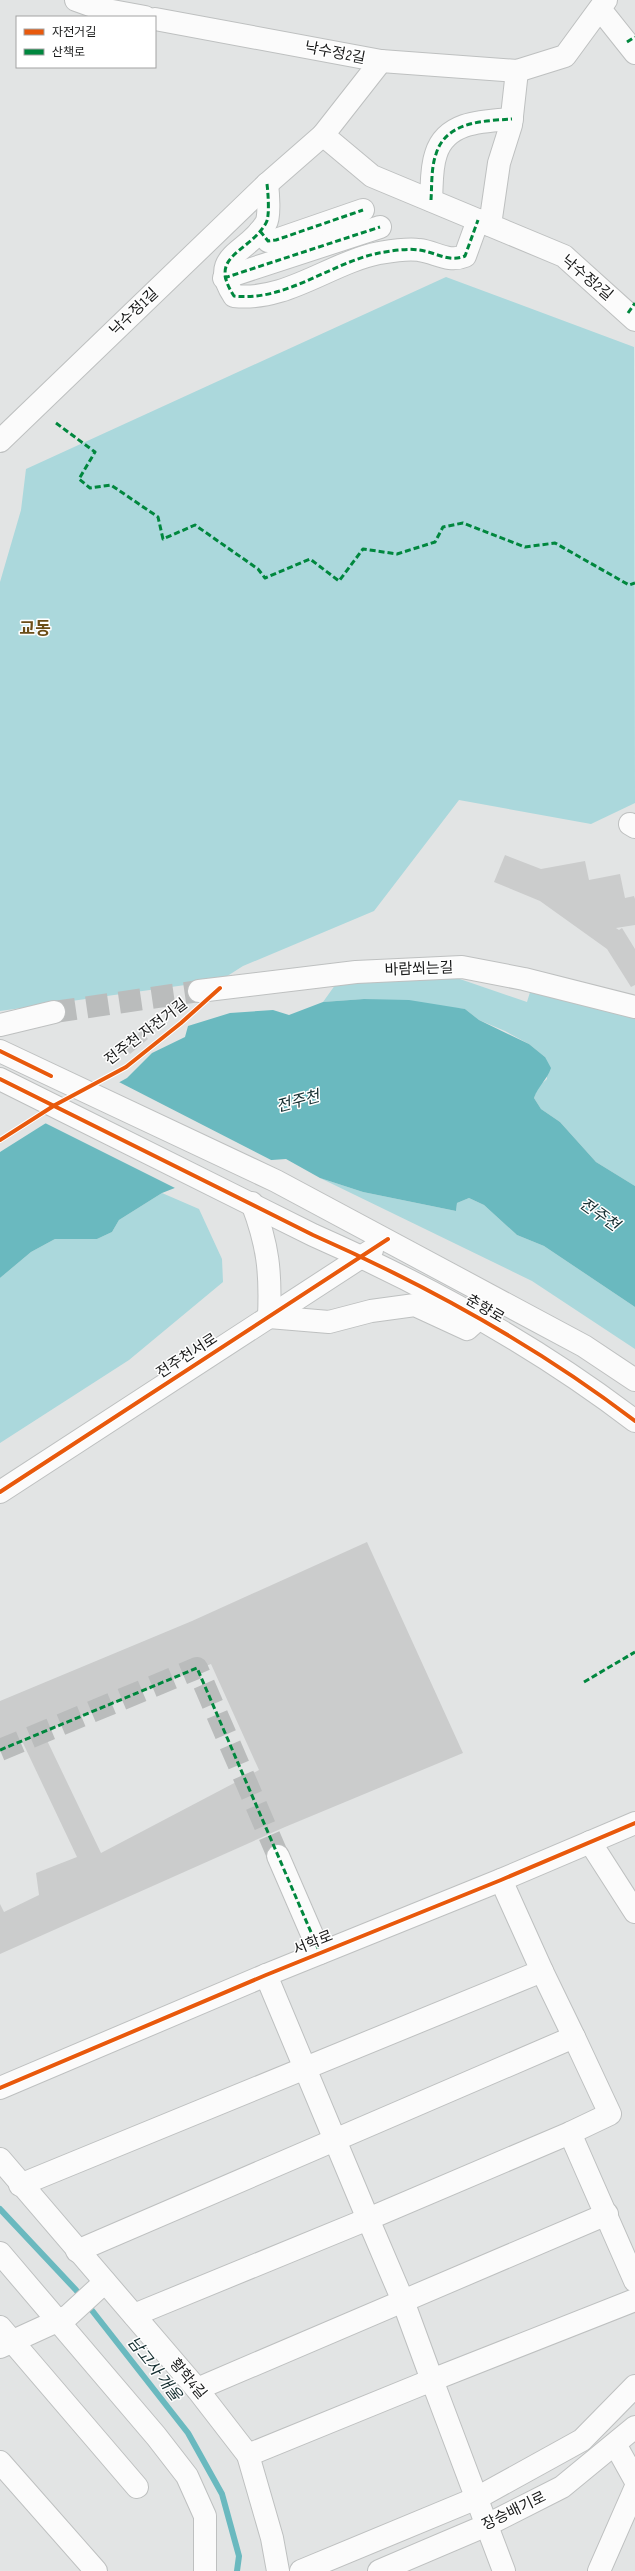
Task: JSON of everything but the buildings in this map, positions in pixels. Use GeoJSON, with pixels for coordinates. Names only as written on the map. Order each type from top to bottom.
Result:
{"type":"FeatureCollection","features":[{"type":"Feature","properties":{"kind":"street"},"geometry":{"type":"LineString","coordinates":[[76,0],[101,9],[140,16]]}},
{"type":"Feature","properties":{"kind":"street","name":"낙수정2길"},"geometry":{"type":"LineString","coordinates":[[156,19],[381,61],[518,71],[565,56],[603,4],[632,44]]}},
{"type":"Feature","properties":{"kind":"street","name":"낙수정1길"},"geometry":{"type":"LineString","coordinates":[[0,441],[267,184],[323,134],[381,61]]}},
{"type":"Feature","properties":{"kind":"street"},"geometry":{"type":"LineString","coordinates":[[267,184],[267,222],[260,231],[227,262],[224,278],[234,296],[247,297],[265,295],[298,285],[330,269],[380,253],[418,250],[456,260],[465,256],[484,222],[512,119],[518,71]]}},
{"type":"Feature","properties":{"kind":"street"},"geometry":{"type":"LineString","coordinates":[[431,200],[435,155],[439,145],[448,135],[465,125],[478,121],[512,119]]}},
{"type":"Feature","properties":{"kind":"street"},"geometry":{"type":"LineString","coordinates":[[323,134],[372,176],[484,222]]}},
{"type":"Feature","properties":{"kind":"street"},"geometry":{"type":"LineString","coordinates":[[260,231],[268,241],[276,240],[363,210]]}},
{"type":"Feature","properties":{"kind":"street","name":"낙수정2길"},"geometry":{"type":"LineString","coordinates":[[484,222],[564,256],[633,312]]}},
{"type":"Feature","properties":{"kind":"street"},"geometry":{"type":"LineString","coordinates":[[224,278],[380,227]]}},
{"type":"Feature","properties":{"kind":"street","name":"바람쐬는길"},"geometry":{"type":"LineString","coordinates":[[199,991],[356,972],[462,967],[524,979],[635,1007]]}},
{"type":"Feature","properties":{"kind":"street"},"geometry":{"type":"LineString","coordinates":[[0,1025],[54,1012]]}},
{"type":"Feature","properties":{"kind":"street","name":"춘향로"},"geometry":{"type":"LineString","coordinates":[[0,1051],[276,1181],[338,1215],[388,1239],[584,1346],[635,1380]]}},
{"type":"Feature","properties":{"kind":"street","name":"춘향로"},"geometry":{"type":"LineString","coordinates":[[0,1080],[28,1092],[252,1203],[313,1235],[362,1257],[479,1318],[586,1383],[635,1421]]}},
{"type":"Feature","properties":{"kind":"street"},"geometry":{"type":"LineString","coordinates":[[252,1203],[261,1228],[271,1277],[269,1317],[328,1322],[371,1311],[415,1305],[468,1329],[479,1318]]}},
{"type":"Feature","properties":{"kind":"street","name":"전주천서로"},"geometry":{"type":"LineString","coordinates":[[0,1492],[388,1239]]}},
{"type":"Feature","properties":{"kind":"street","name":"서학로"},"geometry":{"type":"LineString","coordinates":[[0,2088],[266,1975],[501,1880],[635,1823]]}},
{"type":"Feature","properties":{"kind":"street"},"geometry":{"type":"LineString","coordinates":[[590,1842],[635,1912]]}},
{"type":"Feature","properties":{"kind":"street"},"geometry":{"type":"LineString","coordinates":[[278,1856],[320,1953]]}},
{"type":"Feature","properties":{"kind":"street"},"geometry":{"type":"LineString","coordinates":[[134,2315],[570,2133],[610,2114],[542,1971],[501,1880]]}},
{"type":"Feature","properties":{"kind":"street"},"geometry":{"type":"LineString","coordinates":[[20,2185],[306,2070],[542,1971]]}},
{"type":"Feature","properties":{"kind":"street"},"geometry":{"type":"LineString","coordinates":[[266,1975],[403,2301],[504,2571]]}},
{"type":"Feature","properties":{"kind":"street"},"geometry":{"type":"LineString","coordinates":[[78,2251],[574,2037]]}},
{"type":"Feature","properties":{"kind":"street"},"geometry":{"type":"LineString","coordinates":[[570,2133],[607,2214],[635,2281]]}},
{"type":"Feature","properties":{"kind":"street","name":"황학4길"},"geometry":{"type":"LineString","coordinates":[[0,2159],[20,2185],[78,2251],[100,2287],[134,2315],[197,2388],[248,2455],[272,2538],[278,2571]]}},
{"type":"Feature","properties":{"kind":"street"},"geometry":{"type":"LineString","coordinates":[[197,2388],[607,2214]]}},
{"type":"Feature","properties":{"kind":"street"},"geometry":{"type":"LineString","coordinates":[[0,2253],[66,2315],[187,2476],[205,2516],[205,2571]]}},
{"type":"Feature","properties":{"kind":"street"},"geometry":{"type":"LineString","coordinates":[[100,2287],[66,2315],[3,2338],[137,2487]]}},
{"type":"Feature","properties":{"kind":"street"},"geometry":{"type":"LineString","coordinates":[[248,2455],[432,2380],[635,2300]]}},
{"type":"Feature","properties":{"kind":"street"},"geometry":{"type":"LineString","coordinates":[[301,2571],[477,2498],[582,2440],[635,2386]]}},
{"type":"Feature","properties":{"kind":"street","name":"장승배기로"},"geometry":{"type":"LineString","coordinates":[[379,2571],[488,2525],[562,2487],[635,2427]]}},
{"type":"Feature","properties":{"kind":"street"},"geometry":{"type":"LineString","coordinates":[[615,2444],[635,2480]]}},
{"type":"Feature","properties":{"kind":"street"},"geometry":{"type":"LineString","coordinates":[[0,2462],[96,2571]]}},
{"type":"Feature","properties":{"kind":"street"},"geometry":{"type":"LineString","coordinates":[[600,2571],[635,2490]]}},
{"type":"Feature","properties":{"kind":"shaded area"},"geometry":{"type":"Polygon","coordinates":[[[446,277],[634,347],[635,803],[591,824],[459,800],[374,911],[243,966],[221,980],[0,1011],[0,582],[21,510],[26,469],[446,277]]]}},
{"type":"Feature","properties":{"kind":"shaded area"},"geometry":{"type":"Polygon","coordinates":[[[454,977],[527,1002],[531,989],[635,1016],[635,1186],[596,1162],[560,1122],[541,1109],[534,1098],[537,1088],[547,1079],[545,1057],[529,1044],[505,1031],[479,1020],[465,1009],[364,999],[323,1002],[338,981],[454,977]]]}},
{"type":"Feature","properties":{"kind":"shaded area"},"geometry":{"type":"Polygon","coordinates":[[[320,1178],[363,1192],[456,1211],[457,1203],[469,1198],[484,1205],[517,1235],[544,1246],[635,1307],[635,1349],[532,1281],[320,1178]]]}},
{"type":"Feature","properties":{"kind":"shaded area"},"geometry":{"type":"Polygon","coordinates":[[[162,1193],[199,1209],[222,1259],[223,1282],[129,1360],[0,1443],[0,1278],[31,1252],[55,1239],[97,1239],[112,1232],[119,1220],[162,1193]]]}},
{"type":"Feature","properties":{"kind":"water","name":"전주천"},"geometry":{"type":"Polygon","coordinates":[[[364,999],[409,1000],[465,1009],[479,1020],[529,1044],[545,1057],[551,1068],[534,1098],[541,1109],[560,1122],[596,1162],[635,1186],[635,1307],[544,1246],[517,1235],[484,1205],[469,1198],[457,1203],[456,1211],[363,1192],[320,1178],[286,1159],[241,1162],[162,1193],[119,1220],[112,1232],[97,1239],[55,1239],[31,1252],[0,1278],[0,1152],[54,1118],[127,1078],[152,1053],[185,1037],[188,1026],[230,1013],[273,1010],[289,1015],[323,1002],[364,999]]]}},
{"type":"Feature","properties":{"kind":"pier"},"geometry":{"type":"Polygon","coordinates":[[[117,1081],[275,1162],[241,1164],[177,1189],[43,1122],[117,1081]]]}},
{"type":"Feature","properties":{"kind":"waterway","name":"남고사 개울"},"geometry":{"type":"LineString","coordinates":[[0,2209],[76,2290],[188,2433],[222,2494],[239,2556],[237,2571]]}},
{"type":"Feature","properties":{"kind":"tunnel"},"geometry":{"type":"LineString","coordinates":[[54,1012],[199,991]]}},
{"type":"Feature","properties":{"kind":"tunnel"},"geometry":{"type":"LineString","coordinates":[[0,1750],[197,1668],[278,1856]]}},
{"type":"Feature","properties":{"kind":"marked path"},"geometry":{"type":"LineString","coordinates":[[627,42],[635,37]]}},
{"type":"Feature","properties":{"kind":"marked path"},"geometry":{"type":"LineString","coordinates":[[431,200],[434,159],[441,143],[448,135],[457,129],[478,122],[512,119]]}},
{"type":"Feature","properties":{"kind":"marked path"},"geometry":{"type":"LineString","coordinates":[[267,184],[268,210],[266,223],[250,242],[233,256],[228,263],[225,272],[227,282],[234,296],[253,296],[290,288],[343,265],[379,253],[414,249],[447,258],[459,258],[465,256],[478,220]]}},
{"type":"Feature","properties":{"kind":"marked path"},"geometry":{"type":"LineString","coordinates":[[260,231],[268,241],[276,240],[363,210]]}},
{"type":"Feature","properties":{"kind":"marked path"},"geometry":{"type":"LineString","coordinates":[[224,278],[380,227]]}},
{"type":"Feature","properties":{"kind":"marked path"},"geometry":{"type":"LineString","coordinates":[[628,313],[635,303]]}},
{"type":"Feature","properties":{"kind":"marked path"},"geometry":{"type":"LineString","coordinates":[[56,423],[95,452],[79,479],[90,488],[111,485],[158,517],[163,539],[195,525],[258,569],[265,578],[310,559],[339,581],[363,549],[397,554],[435,542],[443,527],[463,523],[525,547],[555,543],[629,585],[635,583]]}},
{"type":"Feature","properties":{"kind":"marked path"},"geometry":{"type":"LineString","coordinates":[[584,1682],[635,1652]]}},
{"type":"Feature","properties":{"kind":"marked path"},"geometry":{"type":"LineString","coordinates":[[0,1750],[197,1668],[320,1953]]}},
{"type":"Feature","properties":{"kind":"cycle path","name":"전주천 자전거길"},"geometry":{"type":"LineString","coordinates":[[0,1140],[55,1105],[126,1067],[181,1023],[220,988]]}},
{"type":"Feature","properties":{"kind":"cycle path"},"geometry":{"type":"LineString","coordinates":[[0,1051],[51,1076]]}},
{"type":"Feature","properties":{"kind":"cycle path"},"geometry":{"type":"LineString","coordinates":[[0,1079],[439,1296],[520,1342],[559,1367],[635,1421]]}},
{"type":"Feature","properties":{"kind":"cycle path"},"geometry":{"type":"LineString","coordinates":[[0,1492],[388,1239]]}},
{"type":"Feature","properties":{"kind":"cycle path"},"geometry":{"type":"LineString","coordinates":[[0,2088],[266,1975],[501,1880],[635,1823]]}},
{"type":"Feature","properties":{"kind":"district","name":"교동"},"geometry":{"type":"Point","coordinates":[35,629]}}]}
